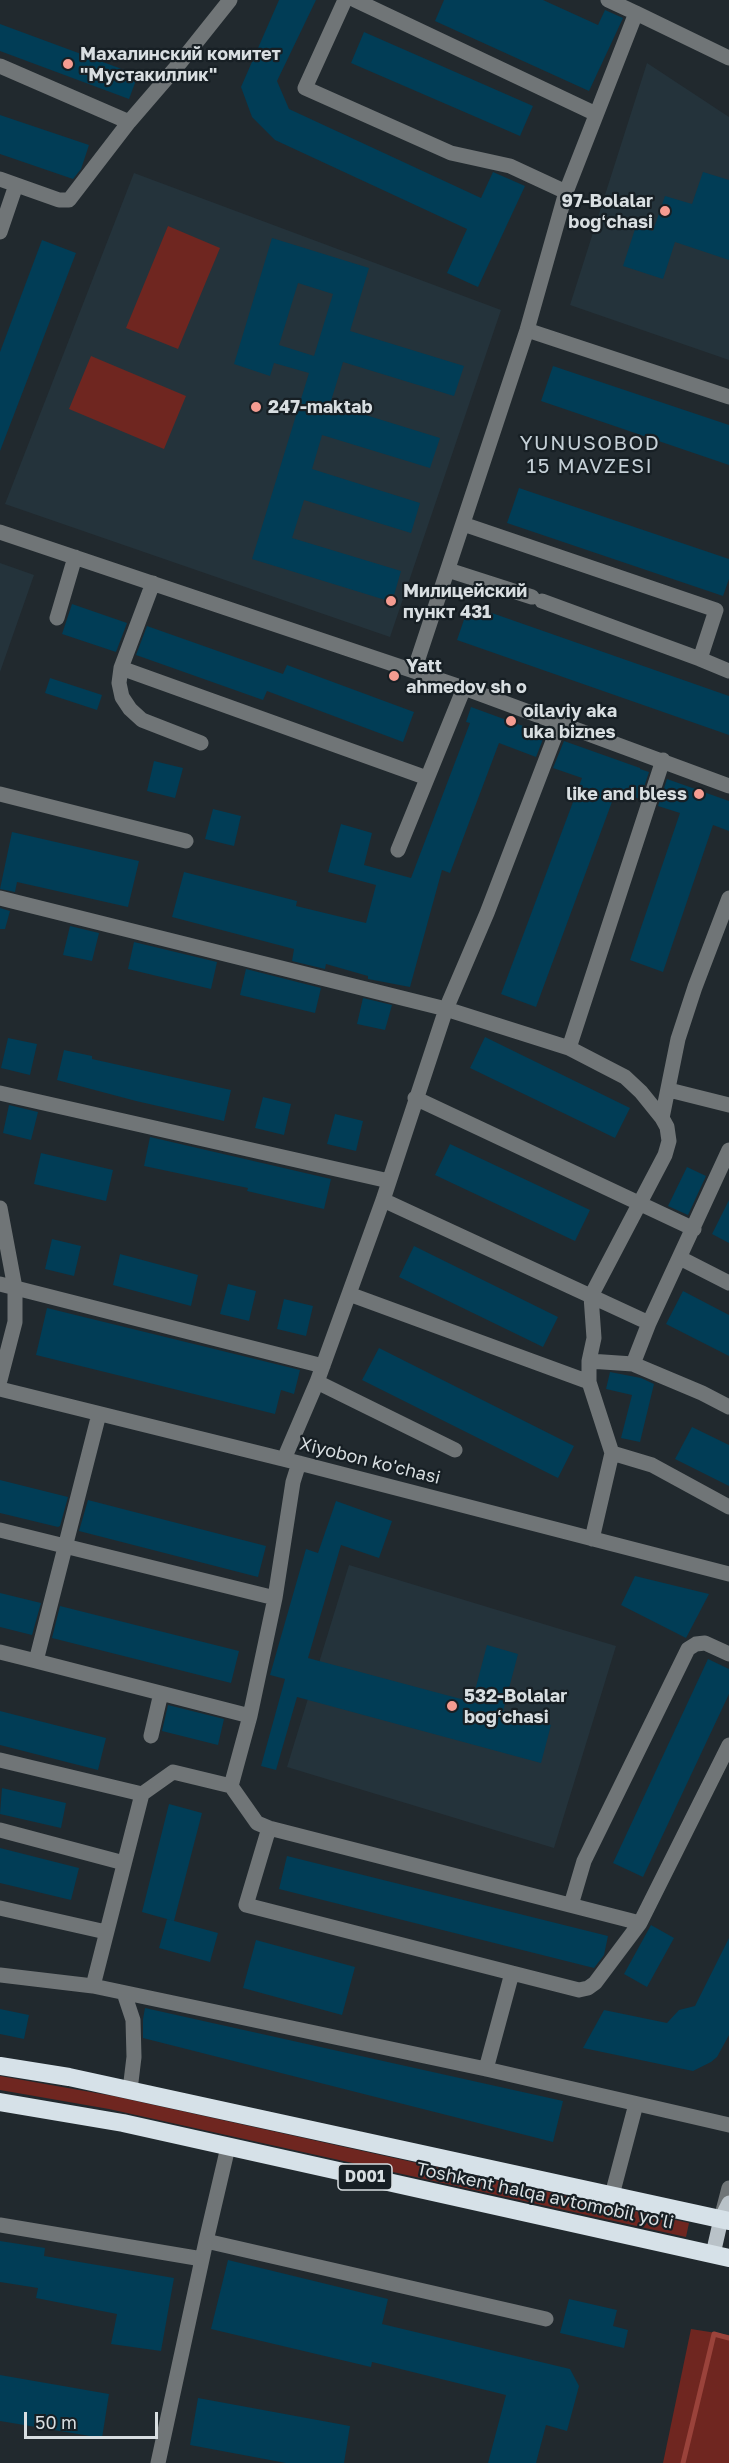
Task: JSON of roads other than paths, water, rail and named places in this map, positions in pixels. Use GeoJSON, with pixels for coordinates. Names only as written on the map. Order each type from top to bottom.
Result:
{"type":"FeatureCollection","features":[{"type":"Feature","properties":{"kind":"highway","name":"Toshkent halqa avtomobil yo'li"},"geometry":{"type":"LineString","coordinates":[[0,2066],[69,2077],[612,2195],[726,2214]]}},
{"type":"Feature","properties":{"kind":"highway","name":"Toshkent halqa avtomobil yo'li"},"geometry":{"type":"LineString","coordinates":[[0,2102],[123,2123],[721,2256]]}},
{"type":"Feature","properties":{"kind":"main road"},"geometry":{"type":"LineString","coordinates":[[721,2256],[726,2214]]}},
{"type":"Feature","properties":{"kind":"street"},"geometry":{"type":"LineString","coordinates":[[0,179],[59,200],[69,200],[129,122],[230,0]]}},
{"type":"Feature","properties":{"kind":"street"},"geometry":{"type":"LineString","coordinates":[[345,0],[305,88],[451,153],[510,166],[566,192]]}},
{"type":"Feature","properties":{"kind":"street"},"geometry":{"type":"LineString","coordinates":[[355,0],[596,114]]}},
{"type":"Feature","properties":{"kind":"street"},"geometry":{"type":"LineString","coordinates":[[608,0],[729,58]]}},
{"type":"Feature","properties":{"kind":"street"},"geometry":{"type":"LineString","coordinates":[[414,671],[527,330],[566,192],[636,13]]}},
{"type":"Feature","properties":{"kind":"street"},"geometry":{"type":"LineString","coordinates":[[0,66],[129,122]]}},
{"type":"Feature","properties":{"kind":"street"},"geometry":{"type":"LineString","coordinates":[[0,232],[16,185]]}},
{"type":"Feature","properties":{"kind":"street"},"geometry":{"type":"LineString","coordinates":[[527,330],[729,397]]}},
{"type":"Feature","properties":{"kind":"street"},"geometry":{"type":"LineString","coordinates":[[463,524],[716,610],[700,659]]}},
{"type":"Feature","properties":{"kind":"street"},"geometry":{"type":"LineString","coordinates":[[0,532],[464,688],[729,786]]}},
{"type":"Feature","properties":{"kind":"street"},"geometry":{"type":"LineString","coordinates":[[57,618],[75,557]]}},
{"type":"Feature","properties":{"kind":"street"},"geometry":{"type":"LineString","coordinates":[[448,570],[537,599],[729,671]]}},
{"type":"Feature","properties":{"kind":"street"},"geometry":{"type":"LineString","coordinates":[[153,583],[121,668],[119,683],[122,698],[142,720],[201,743]]}},
{"type":"Feature","properties":{"kind":"street"},"geometry":{"type":"LineString","coordinates":[[121,668],[427,778]]}},
{"type":"Feature","properties":{"kind":"street"},"geometry":{"type":"LineString","coordinates":[[398,850],[464,688]]}},
{"type":"Feature","properties":{"kind":"street"},"geometry":{"type":"LineString","coordinates":[[231,1786],[250,1716],[275,1598],[293,1482],[291,1461],[383,1200],[446,1009],[487,912],[560,723]]}},
{"type":"Feature","properties":{"kind":"street"},"geometry":{"type":"LineString","coordinates":[[569,1048],[663,760]]}},
{"type":"Feature","properties":{"kind":"street"},"geometry":{"type":"LineString","coordinates":[[0,794],[186,841]]}},
{"type":"Feature","properties":{"kind":"street"},"geometry":{"type":"LineString","coordinates":[[0,898],[446,1009],[569,1048],[626,1077],[641,1092],[662,1118],[669,1132],[669,1146],[641,1204],[591,1296],[594,1338],[589,1361],[589,1382],[612,1453],[592,1539]]}},
{"type":"Feature","properties":{"kind":"street"},"geometry":{"type":"LineString","coordinates":[[662,1118],[678,1039],[729,898]]}},
{"type":"Feature","properties":{"kind":"street"},"geometry":{"type":"LineString","coordinates":[[669,1090],[729,1105]]}},
{"type":"Feature","properties":{"kind":"street"},"geometry":{"type":"LineString","coordinates":[[0,1093],[388,1181]]}},
{"type":"Feature","properties":{"kind":"street"},"geometry":{"type":"LineString","coordinates":[[415,1098],[694,1229]]}},
{"type":"Feature","properties":{"kind":"street"},"geometry":{"type":"LineString","coordinates":[[633,1364],[727,1159]]}},
{"type":"Feature","properties":{"kind":"street"},"geometry":{"type":"LineString","coordinates":[[383,1200],[650,1323]]}},
{"type":"Feature","properties":{"kind":"street"},"geometry":{"type":"LineString","coordinates":[[0,1208],[7,1286],[15,1323],[0,1380]]}},
{"type":"Feature","properties":{"kind":"street"},"geometry":{"type":"LineString","coordinates":[[680,1258],[729,1283]]}},
{"type":"Feature","properties":{"kind":"street"},"geometry":{"type":"LineString","coordinates":[[7,1286],[323,1366]]}},
{"type":"Feature","properties":{"kind":"street"},"geometry":{"type":"LineString","coordinates":[[349,1294],[589,1382]]}},
{"type":"Feature","properties":{"kind":"street"},"geometry":{"type":"LineString","coordinates":[[589,1361],[633,1364],[729,1407]]}},
{"type":"Feature","properties":{"kind":"street"},"geometry":{"type":"LineString","coordinates":[[317,1382],[455,1450]]}},
{"type":"Feature","properties":{"kind":"street","name":"Xiyobon ko'chasi"},"geometry":{"type":"LineString","coordinates":[[0,1389],[729,1574]]}},
{"type":"Feature","properties":{"kind":"street"},"geometry":{"type":"LineString","coordinates":[[36,1661],[99,1414]]}},
{"type":"Feature","properties":{"kind":"street"},"geometry":{"type":"LineString","coordinates":[[612,1453],[652,1465],[729,1507]]}},
{"type":"Feature","properties":{"kind":"street"},"geometry":{"type":"LineString","coordinates":[[0,1530],[275,1598]]}},
{"type":"Feature","properties":{"kind":"street"},"geometry":{"type":"LineString","coordinates":[[571,1905],[584,1861],[688,1649],[696,1644],[705,1643],[729,1654]]}},
{"type":"Feature","properties":{"kind":"street"},"geometry":{"type":"LineString","coordinates":[[0,1652],[250,1716]]}},
{"type":"Feature","properties":{"kind":"street"},"geometry":{"type":"LineString","coordinates":[[151,1736],[161,1693]]}},
{"type":"Feature","properties":{"kind":"street"},"geometry":{"type":"LineString","coordinates":[[269,1827],[246,1905],[579,1990],[595,1983],[640,1923],[729,1745]]}},
{"type":"Feature","properties":{"kind":"street"},"geometry":{"type":"LineString","coordinates":[[0,1760],[142,1794]]}},
{"type":"Feature","properties":{"kind":"street"},"geometry":{"type":"LineString","coordinates":[[93,1986],[142,1794],[173,1772],[231,1786],[256,1823],[640,1923]]}},
{"type":"Feature","properties":{"kind":"street"},"geometry":{"type":"LineString","coordinates":[[0,1830],[124,1863]]}},
{"type":"Feature","properties":{"kind":"street"},"geometry":{"type":"LineString","coordinates":[[0,1908],[106,1932]]}},
{"type":"Feature","properties":{"kind":"street"},"geometry":{"type":"LineString","coordinates":[[486,2069],[512,1973]]}},
{"type":"Feature","properties":{"kind":"street"},"geometry":{"type":"LineString","coordinates":[[0,1975],[93,1986],[486,2069],[729,2125]]}},
{"type":"Feature","properties":{"kind":"street"},"geometry":{"type":"LineString","coordinates":[[124,1994],[133,2020],[134,2057],[130,2090]]}},
{"type":"Feature","properties":{"kind":"street"},"geometry":{"type":"LineString","coordinates":[[612,2195],[636,2104]]}},
{"type":"Feature","properties":{"kind":"street"},"geometry":{"type":"LineString","coordinates":[[158,2463],[228,2147]]}},
{"type":"Feature","properties":{"kind":"street"},"geometry":{"type":"LineString","coordinates":[[726,2214],[729,2188]]}},
{"type":"Feature","properties":{"kind":"street"},"geometry":{"type":"LineString","coordinates":[[0,2225],[202,2259]]}},
{"type":"Feature","properties":{"kind":"street"},"geometry":{"type":"LineString","coordinates":[[206,2241],[546,2319]]}},
{"type":"Feature","properties":{"kind":"waterway"},"geometry":{"type":"LineString","coordinates":[[683,2463],[714,2334],[729,2338]]}},
{"type":"Feature","properties":{"kind":"place","name":"Махалинский комитет \"Мустакиллик\""},"geometry":{"type":"Point","coordinates":[68,64]}},
{"type":"Feature","properties":{"kind":"place","name":"97-Bolalar bogʻchasi"},"geometry":{"type":"Point","coordinates":[665,211]}},
{"type":"Feature","properties":{"kind":"place","name":"247-maktab"},"geometry":{"type":"Point","coordinates":[256,407]}},
{"type":"Feature","properties":{"kind":"place","name":"Милицейский пункт 431"},"geometry":{"type":"Point","coordinates":[391,601]}},
{"type":"Feature","properties":{"kind":"place","name":"Yatt ahmedov sh o"},"geometry":{"type":"Point","coordinates":[394,676]}},
{"type":"Feature","properties":{"kind":"place","name":"oilaviy aka uka biznes"},"geometry":{"type":"Point","coordinates":[511,721]}},
{"type":"Feature","properties":{"kind":"place","name":"like and bless"},"geometry":{"type":"Point","coordinates":[699,794]}},
{"type":"Feature","properties":{"kind":"place","name":"532-Bolalar bogʻchasi"},"geometry":{"type":"Point","coordinates":[452,1706]}},
{"type":"Feature","properties":{"kind":"district","name":"YUNUSOBOD 15 MAVZESI"},"geometry":{"type":"Point","coordinates":[590,456]}}]}
